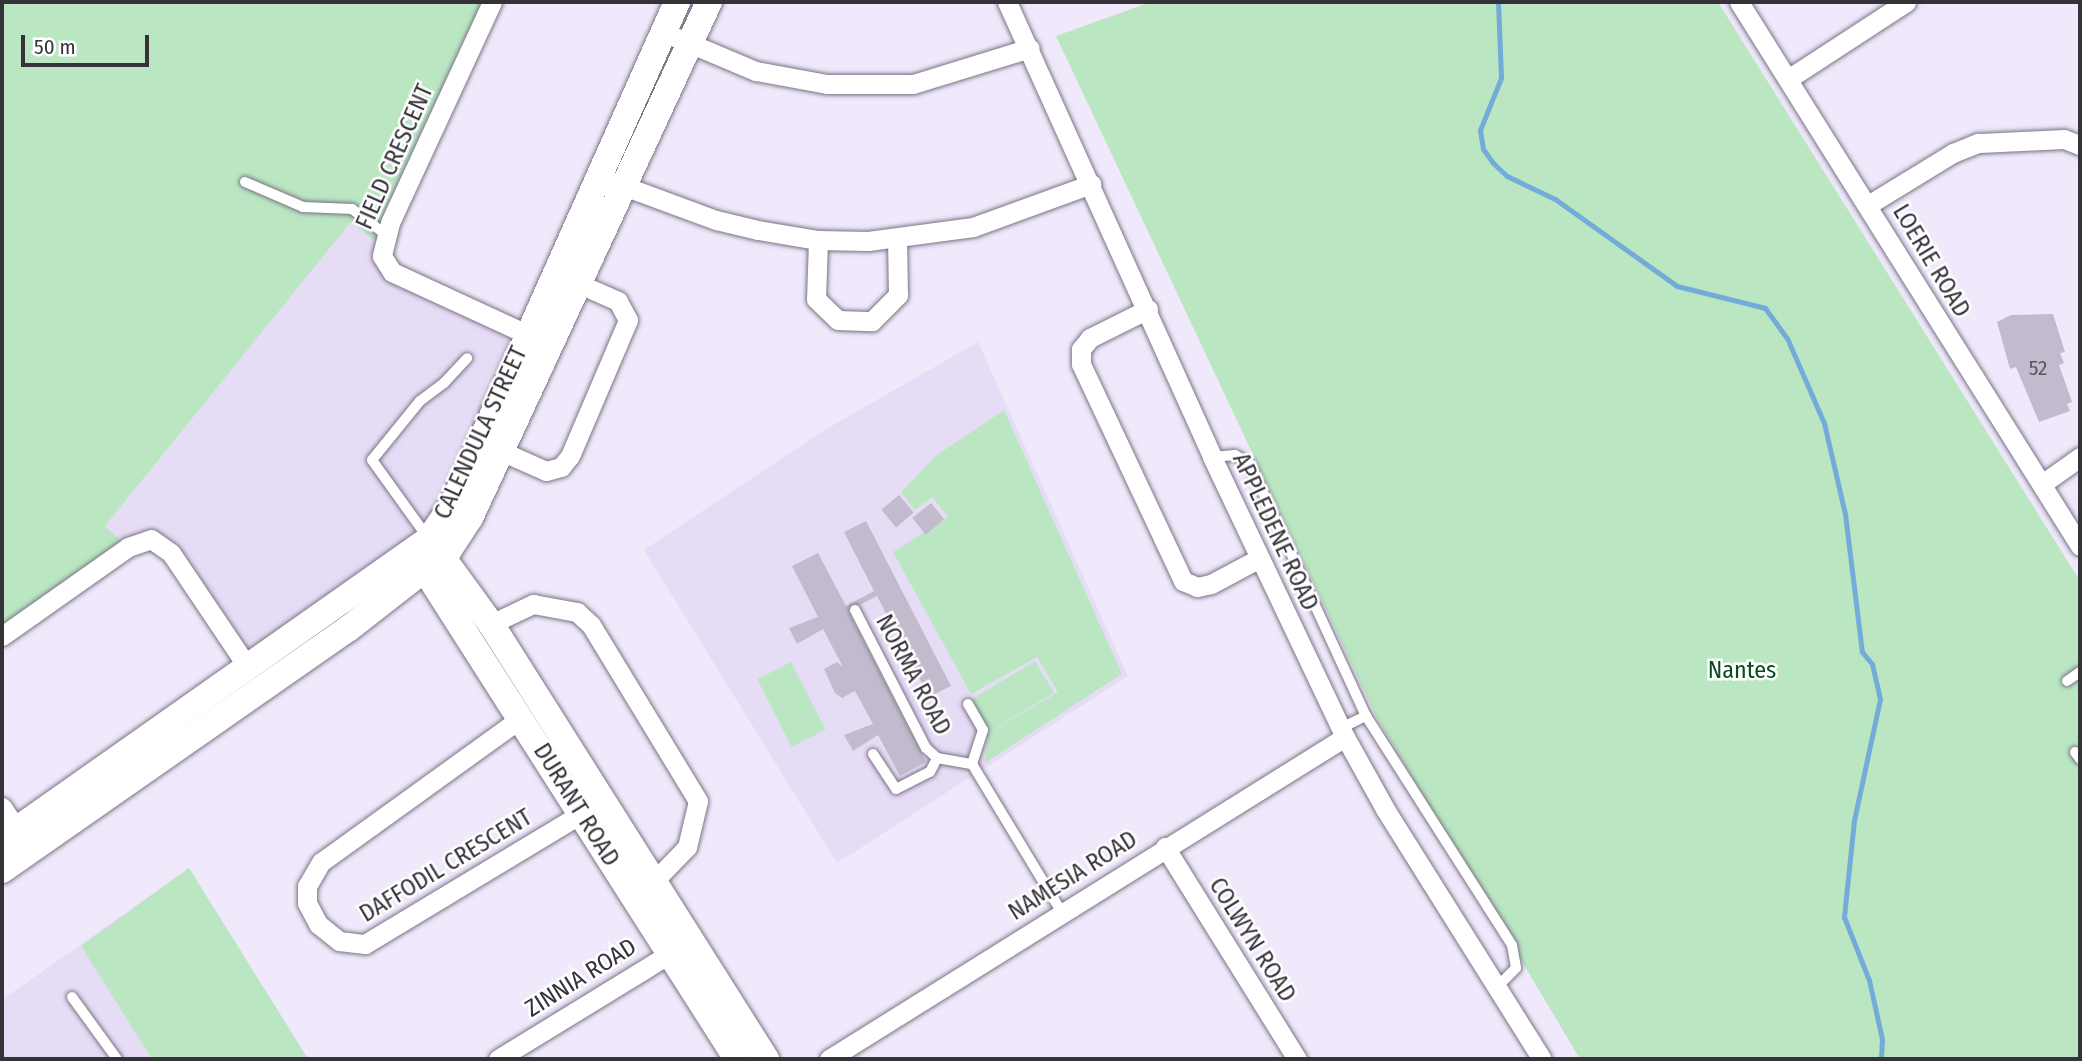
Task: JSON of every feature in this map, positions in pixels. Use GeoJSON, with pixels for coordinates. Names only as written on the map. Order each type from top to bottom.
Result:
{"type":"FeatureCollection","features":[{"type":"Feature","properties":{"kind":"street","name":"FIELD CRESCENT"},"geometry":{"type":"LineString","coordinates":[[492,2],[386,234],[382,256],[392,272],[527,334]]}},
{"type":"Feature","properties":{"kind":"street","name":"CALENDULA STREET"},"geometry":{"type":"LineString","coordinates":[[10,834],[106,782],[429,554],[470,517],[577,283],[663,32],[677,2]]}},
{"type":"Feature","properties":{"kind":"street","name":"CALENDULA STREET"},"geometry":{"type":"LineString","coordinates":[[2,870],[247,666],[429,554],[527,334],[689,44],[709,2]]}},
{"type":"Feature","properties":{"kind":"street","name":"APPLEDENE ROAD"},"geometry":{"type":"LineString","coordinates":[[1007,2],[1031,48],[1212,457],[1343,733],[1542,1059]]}},
{"type":"Feature","properties":{"kind":"street","name":"LOERIE ROAD"},"geometry":{"type":"LineString","coordinates":[[1739,2],[2080,546]]}},
{"type":"Feature","properties":{"kind":"street"},"geometry":{"type":"LineString","coordinates":[[1788,79],[1906,2]]}},
{"type":"Feature","properties":{"kind":"street"},"geometry":{"type":"LineString","coordinates":[[663,32],[777,77],[870,85],[939,78],[1031,48]]}},
{"type":"Feature","properties":{"kind":"street"},"geometry":{"type":"LineString","coordinates":[[1868,205],[1952,153],[1978,143],[2064,139],[2080,145]]}},
{"type":"Feature","properties":{"kind":"street"},"geometry":{"type":"LineString","coordinates":[[611,181],[716,220],[818,240],[897,239],[972,227],[1091,184]]}},
{"type":"Feature","properties":{"kind":"street"},"geometry":{"type":"LineString","coordinates":[[818,240],[816,299],[838,320],[872,321],[898,295],[897,239]]}},
{"type":"Feature","properties":{"kind":"street","name":"CALENDULA STREET"},"geometry":{"type":"LineString","coordinates":[[500,451],[531,468],[554,471],[567,462],[576,443],[628,320],[618,301],[577,283]]}},
{"type":"Feature","properties":{"kind":"street"},"geometry":{"type":"LineString","coordinates":[[1148,309],[1090,338],[1082,349],[1081,365],[1183,581],[1197,587],[1211,584],[1260,558]]}},
{"type":"Feature","properties":{"kind":"street"},"geometry":{"type":"LineString","coordinates":[[2042,484],[2080,457]]}},
{"type":"Feature","properties":{"kind":"street"},"geometry":{"type":"LineString","coordinates":[[2,636],[128,547],[151,539],[171,553],[247,666]]}},
{"type":"Feature","properties":{"kind":"street","name":"DURANT ROAD"},"geometry":{"type":"LineString","coordinates":[[429,554],[491,624],[562,760],[582,813],[766,1059]]}},
{"type":"Feature","properties":{"kind":"street","name":"DURANT ROAD"},"geometry":{"type":"LineString","coordinates":[[429,554],[521,718],[562,760],[654,881],[680,947],[737,1059]]}},
{"type":"Feature","properties":{"kind":"street"},"geometry":{"type":"LineString","coordinates":[[491,624],[533,604],[577,612],[591,625],[698,801],[687,847],[654,881]]}},
{"type":"Feature","properties":{"kind":"street","name":"DAFFODIL CRESCENT"},"geometry":{"type":"LineString","coordinates":[[521,718],[316,867],[307,886],[307,903],[318,923],[340,941],[365,944],[582,813]]}},
{"type":"Feature","properties":{"kind":"street","name":"NAMESIA ROAD"},"geometry":{"type":"LineString","coordinates":[[829,1059],[1343,733]]}},
{"type":"Feature","properties":{"kind":"street"},"geometry":{"type":"LineString","coordinates":[[2,807],[10,834]]}},
{"type":"Feature","properties":{"kind":"street","name":"COLWYN ROAD"},"geometry":{"type":"LineString","coordinates":[[1165,847],[1297,1059]]}},
{"type":"Feature","properties":{"kind":"street","name":"ZINNIA ROAD"},"geometry":{"type":"LineString","coordinates":[[498,1059],[680,947]]}},
{"type":"Feature","properties":{"kind":"lane"},"geometry":{"type":"LineString","coordinates":[[245,182],[303,207],[352,209],[386,234]]}},
{"type":"Feature","properties":{"kind":"lane"},"geometry":{"type":"LineString","coordinates":[[429,554],[372,460],[419,401],[444,383],[467,358]]}},
{"type":"Feature","properties":{"kind":"lane"},"geometry":{"type":"LineString","coordinates":[[1212,457],[1235,455],[1250,464],[1366,716],[1517,954],[1516,968],[1497,987]]}},
{"type":"Feature","properties":{"kind":"lane","name":"NORMA ROAD"},"geometry":{"type":"LineString","coordinates":[[855,610],[926,748],[936,758],[972,764]]}},
{"type":"Feature","properties":{"kind":"lane"},"geometry":{"type":"LineString","coordinates":[[2067,681],[2080,672]]}},
{"type":"Feature","properties":{"kind":"lane"},"geometry":{"type":"LineString","coordinates":[[968,704],[983,730],[972,764],[1062,911]]}},
{"type":"Feature","properties":{"kind":"lane"},"geometry":{"type":"LineString","coordinates":[[1343,733],[1366,716]]}},
{"type":"Feature","properties":{"kind":"lane"},"geometry":{"type":"LineString","coordinates":[[873,754],[896,789],[929,772],[936,758]]}},
{"type":"Feature","properties":{"kind":"lane"},"geometry":{"type":"LineString","coordinates":[[72,997],[117,1059]]}},
{"type":"Feature","properties":{"kind":"shaded area"},"geometry":{"type":"Polygon","coordinates":[[[351,222],[382,247],[382,256],[527,334],[453,504],[247,666],[171,553],[128,547],[105,526],[351,222]]]}},
{"type":"Feature","properties":{"kind":"shaded area"},"geometry":{"type":"Polygon","coordinates":[[[978,342],[1128,676],[837,863],[644,550],[823,431],[978,342]]]}},
{"type":"Feature","properties":{"kind":"shaded area"},"geometry":{"type":"Polygon","coordinates":[[[189,868],[308,1059],[2,1059],[2,1000],[189,868]]]}},
{"type":"Feature","properties":{"kind":"green space"},"geometry":{"type":"Polygon","coordinates":[[[2,2],[492,2],[382,247],[351,222],[105,526],[128,547],[2,636],[2,2]]]}},
{"type":"Feature","properties":{"kind":"green space","name":"Nantes"},"geometry":{"type":"Polygon","coordinates":[[[1151,2],[1718,2],[2080,581],[2080,1059],[1580,1059],[1377,718],[1056,36],[1151,2]]]}},
{"type":"Feature","properties":{"kind":"green space"},"geometry":{"type":"Polygon","coordinates":[[[1004,410],[1122,674],[985,763],[988,733],[1058,692],[1037,657],[971,694],[893,552],[948,517],[932,497],[915,510],[901,492],[937,455],[1004,410]]]}},
{"type":"Feature","properties":{"kind":"green space"},"geometry":{"type":"Polygon","coordinates":[[[1035,661],[1054,693],[989,732],[970,700],[1035,661]]]}},
{"type":"Feature","properties":{"kind":"green space"},"geometry":{"type":"Polygon","coordinates":[[[791,662],[826,730],[792,747],[757,679],[791,662]]]}},
{"type":"Feature","properties":{"kind":"green space"},"geometry":{"type":"Polygon","coordinates":[[[189,868],[308,1059],[152,1059],[81,946],[189,868]]]}},
{"type":"Feature","properties":{"kind":"building"},"geometry":{"type":"Polygon","coordinates":[[[2053,314],[2065,352],[2060,353],[2064,363],[2059,365],[2072,402],[2067,404],[2070,411],[2039,422],[2016,367],[2010,369],[1997,322],[2011,315],[2053,314]]]}},
{"type":"Feature","properties":{"kind":"building"},"geometry":{"type":"Polygon","coordinates":[[[899,495],[914,513],[896,527],[881,510],[899,495]]]}},
{"type":"Feature","properties":{"kind":"building"},"geometry":{"type":"Polygon","coordinates":[[[931,503],[944,519],[926,534],[912,518],[931,503]]]}},
{"type":"Feature","properties":{"kind":"building"},"geometry":{"type":"Polygon","coordinates":[[[866,521],[951,686],[929,697],[877,596],[848,611],[926,762],[900,776],[878,735],[853,751],[844,735],[873,724],[855,691],[842,698],[835,693],[824,669],[837,662],[843,667],[823,629],[797,644],[789,628],[818,617],[792,566],[818,553],[846,606],[874,591],[844,532],[866,521]]]}},
{"type":"Feature","properties":{"kind":"waterway"},"geometry":{"type":"LineString","coordinates":[[1498,2],[1501,78],[1480,130],[1483,149],[1493,163],[1507,176],[1555,199],[1677,286],[1765,308],[1787,338],[1824,423],[1845,514],[1862,652],[1872,664],[1880,699],[1854,820],[1844,917],[1869,980],[1882,1039],[1881,1059]]}}]}
